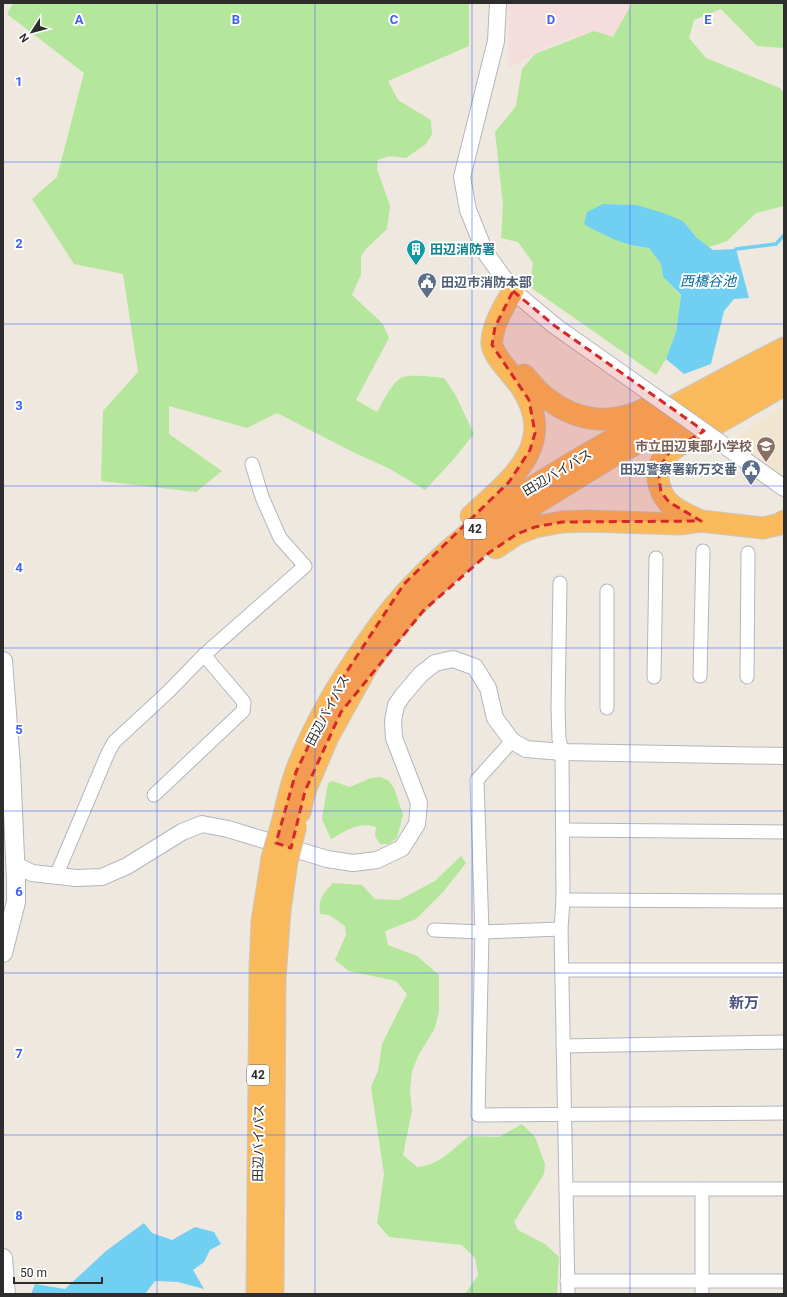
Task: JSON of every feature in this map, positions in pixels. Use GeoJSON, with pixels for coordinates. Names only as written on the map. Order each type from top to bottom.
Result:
{"type":"FeatureCollection","features":[{"type":"Feature","properties":{"kind":"highway"},"geometry":{"type":"LineString","coordinates":[[377,628],[404,584],[438,548],[509,482],[521,467],[530,450],[535,434],[534,416],[529,400],[496,354],[492,345],[492,337],[495,327],[503,308],[513,291]]}},
{"type":"Feature","properties":{"kind":"highway"},"geometry":{"type":"LineString","coordinates":[[495,327],[501,347],[506,356],[544,396],[562,409],[580,416],[595,419],[610,419],[627,416],[644,410],[784,341]]}},
{"type":"Feature","properties":{"kind":"highway","name":"田辺バイパス"},"geometry":{"type":"LineString","coordinates":[[256,1294],[260,969],[262,921],[289,824],[296,772],[336,688],[377,628],[410,588],[444,555],[518,496],[560,469],[597,448],[784,348]]}},
{"type":"Feature","properties":{"kind":"highway","name":"田辺バイパス"},"geometry":{"type":"LineString","coordinates":[[289,824],[341,712],[368,666],[391,634],[416,605],[436,585],[479,546],[538,502],[614,456],[784,365]]}},
{"type":"Feature","properties":{"kind":"highway"},"geometry":{"type":"LineString","coordinates":[[701,521],[678,510],[668,502],[661,492],[658,480],[658,470],[663,459],[669,452],[680,445],[784,385]]}},
{"type":"Feature","properties":{"kind":"highway"},"geometry":{"type":"LineString","coordinates":[[341,712],[397,640],[423,611],[490,552],[517,534],[535,527],[562,522],[586,521],[680,524],[701,521],[763,528],[780,524],[784,521]]}},
{"type":"Feature","properties":{"kind":"highway","name":"田辺バイパス"},"geometry":{"type":"LineString","coordinates":[[273,1294],[275,979],[280,910],[280,860]]}},
{"type":"Feature","properties":{"kind":"main road"},"geometry":{"type":"LineString","coordinates":[[3,661],[11,766],[10,864],[16,902],[3,953]]}},
{"type":"Feature","properties":{"kind":"main road"},"geometry":{"type":"LineString","coordinates":[[3,1258],[6,1294]]}},
{"type":"Feature","properties":{"kind":"street"},"geometry":{"type":"LineString","coordinates":[[498,3],[496,41],[462,177],[468,210],[485,252],[513,291],[555,326],[784,488]]}},
{"type":"Feature","properties":{"kind":"street"},"geometry":{"type":"LineString","coordinates":[[56,876],[114,742],[168,692],[204,655],[305,566],[280,538],[262,497],[252,464]]}},
{"type":"Feature","properties":{"kind":"street"},"geometry":{"type":"LineString","coordinates":[[700,676],[703,551]]}},
{"type":"Feature","properties":{"kind":"street"},"geometry":{"type":"LineString","coordinates":[[747,677],[748,553]]}},
{"type":"Feature","properties":{"kind":"street"},"geometry":{"type":"LineString","coordinates":[[654,677],[656,558]]}},
{"type":"Feature","properties":{"kind":"street"},"geometry":{"type":"LineString","coordinates":[[560,583],[558,708],[559,739],[562,752],[563,900],[561,929],[567,1288],[702,1288],[784,1281]]}},
{"type":"Feature","properties":{"kind":"street"},"geometry":{"type":"LineString","coordinates":[[607,591],[607,708]]}},
{"type":"Feature","properties":{"kind":"street"},"geometry":{"type":"LineString","coordinates":[[154,795],[243,711],[244,702],[204,655]]}},
{"type":"Feature","properties":{"kind":"street"},"geometry":{"type":"LineString","coordinates":[[10,864],[32,873],[76,878],[102,877],[127,866],[182,832],[202,824],[228,829],[327,859],[354,863],[377,860],[402,848],[417,824],[419,803],[394,738],[393,721],[396,705],[421,674],[436,663],[453,659],[475,667],[488,688],[495,718],[512,741],[526,749],[562,752],[784,756]]}},
{"type":"Feature","properties":{"kind":"street"},"geometry":{"type":"LineString","coordinates":[[512,741],[477,780],[482,932],[478,1115],[784,1113]]}},
{"type":"Feature","properties":{"kind":"street"},"geometry":{"type":"LineString","coordinates":[[563,830],[784,832]]}},
{"type":"Feature","properties":{"kind":"street"},"geometry":{"type":"LineString","coordinates":[[563,900],[784,901]]}},
{"type":"Feature","properties":{"kind":"street"},"geometry":{"type":"LineString","coordinates":[[434,930],[482,932],[561,929]]}},
{"type":"Feature","properties":{"kind":"street"},"geometry":{"type":"LineString","coordinates":[[562,970],[784,970]]}},
{"type":"Feature","properties":{"kind":"street"},"geometry":{"type":"LineString","coordinates":[[563,1046],[784,1042]]}},
{"type":"Feature","properties":{"kind":"street"},"geometry":{"type":"LineString","coordinates":[[566,1189],[784,1189]]}},
{"type":"Feature","properties":{"kind":"street"},"geometry":{"type":"LineString","coordinates":[[702,1189],[702,1288]]}},
{"type":"Feature","properties":{"kind":"highlighted area"},"geometry":{"type":"Polygon","coordinates":[[[513,291],[555,326],[704,431],[669,453],[658,470],[661,492],[669,502],[701,521],[562,522],[535,527],[517,534],[490,552],[423,611],[341,712],[305,791],[291,848],[276,843],[296,772],[336,688],[404,584],[509,482],[530,450],[535,433],[529,400],[492,345],[495,327],[513,291]]]}},
{"type":"Feature","properties":{"kind":"shaded area"},"geometry":{"type":"Polygon","coordinates":[[[509,3],[632,3],[613,37],[594,31],[551,45],[508,68],[509,3]]]}},
{"type":"Feature","properties":{"kind":"shaded area","name":"市立田辺東部小学校"},"geometry":{"type":"Polygon","coordinates":[[[784,406],[784,488],[725,446],[784,406]]]}},
{"type":"Feature","properties":{"kind":"green space"},"geometry":{"type":"Polygon","coordinates":[[[13,3],[469,3],[469,46],[388,81],[398,100],[431,120],[432,134],[426,144],[406,158],[389,156],[378,160],[377,169],[390,206],[387,229],[367,248],[361,256],[361,274],[352,295],[383,324],[389,338],[356,400],[377,412],[392,387],[399,379],[407,376],[444,378],[455,394],[474,434],[452,461],[425,490],[390,469],[277,413],[247,428],[169,406],[169,434],[222,471],[196,492],[101,481],[103,411],[138,372],[123,274],[74,264],[32,199],[57,177],[84,73],[7,14],[13,3]]]}},
{"type":"Feature","properties":{"kind":"green space"},"geometry":{"type":"Polygon","coordinates":[[[632,3],[784,3],[783,48],[757,46],[721,9],[694,20],[689,38],[706,58],[780,88],[784,93],[784,206],[756,213],[727,241],[709,247],[697,238],[683,221],[637,205],[603,204],[637,247],[649,248],[661,264],[663,277],[681,296],[676,332],[666,359],[656,375],[530,287],[533,263],[518,242],[501,238],[503,205],[495,132],[516,106],[522,69],[535,54],[594,31],[613,37],[632,3]]]}},
{"type":"Feature","properties":{"kind":"green space"},"geometry":{"type":"Polygon","coordinates":[[[380,777],[388,780],[394,788],[403,815],[397,838],[389,844],[380,844],[375,836],[376,827],[364,825],[352,828],[331,839],[322,819],[328,783],[332,781],[350,787],[371,778],[380,777]]]}},
{"type":"Feature","properties":{"kind":"green space"},"geometry":{"type":"Polygon","coordinates":[[[461,856],[466,863],[443,892],[416,919],[385,931],[388,945],[417,956],[439,975],[439,1012],[434,1030],[419,1054],[412,1071],[410,1090],[412,1111],[403,1155],[417,1167],[425,1166],[432,1164],[445,1156],[469,1136],[499,1137],[522,1124],[535,1137],[545,1164],[544,1174],[514,1222],[518,1230],[545,1244],[559,1257],[557,1294],[465,1294],[478,1275],[475,1258],[462,1245],[389,1237],[377,1223],[384,1174],[371,1087],[378,1071],[382,1044],[407,994],[396,981],[349,971],[335,960],[346,935],[345,926],[329,915],[320,914],[320,904],[324,893],[333,883],[362,885],[375,899],[399,900],[435,881],[461,856]]]}},
{"type":"Feature","properties":{"kind":"water","name":"西橋谷池"},"geometry":{"type":"Polygon","coordinates":[[[603,204],[637,205],[663,213],[683,221],[697,238],[713,250],[736,249],[749,298],[734,299],[724,311],[711,364],[684,374],[666,359],[676,332],[681,295],[663,277],[661,264],[649,248],[615,240],[584,224],[587,212],[603,204]]]}},
{"type":"Feature","properties":{"kind":"water"},"geometry":{"type":"Polygon","coordinates":[[[144,1223],[152,1233],[172,1240],[195,1227],[214,1232],[221,1244],[210,1250],[204,1262],[193,1270],[204,1289],[178,1282],[155,1281],[145,1294],[31,1294],[35,1284],[65,1289],[106,1251],[144,1223]]]}},
{"type":"Feature","properties":{"kind":"waterway"},"geometry":{"type":"LineString","coordinates":[[736,249],[776,244],[784,235]]}},
{"type":"Feature","properties":{"kind":"place","name":"田辺消防署"},"geometry":{"type":"Point","coordinates":[416,266]}},
{"type":"Feature","properties":{"kind":"place","name":"田辺市消防本部"},"geometry":{"type":"Point","coordinates":[427,299]}},
{"type":"Feature","properties":{"kind":"place","name":"市立田辺東部小学校"},"geometry":{"type":"Point","coordinates":[766,463]}},
{"type":"Feature","properties":{"kind":"place","name":"田辺警察署新万交番"},"geometry":{"type":"Point","coordinates":[751,486]}},
{"type":"Feature","properties":{"kind":"district","name":"新万"},"geometry":{"type":"Point","coordinates":[744,1003]}}]}
